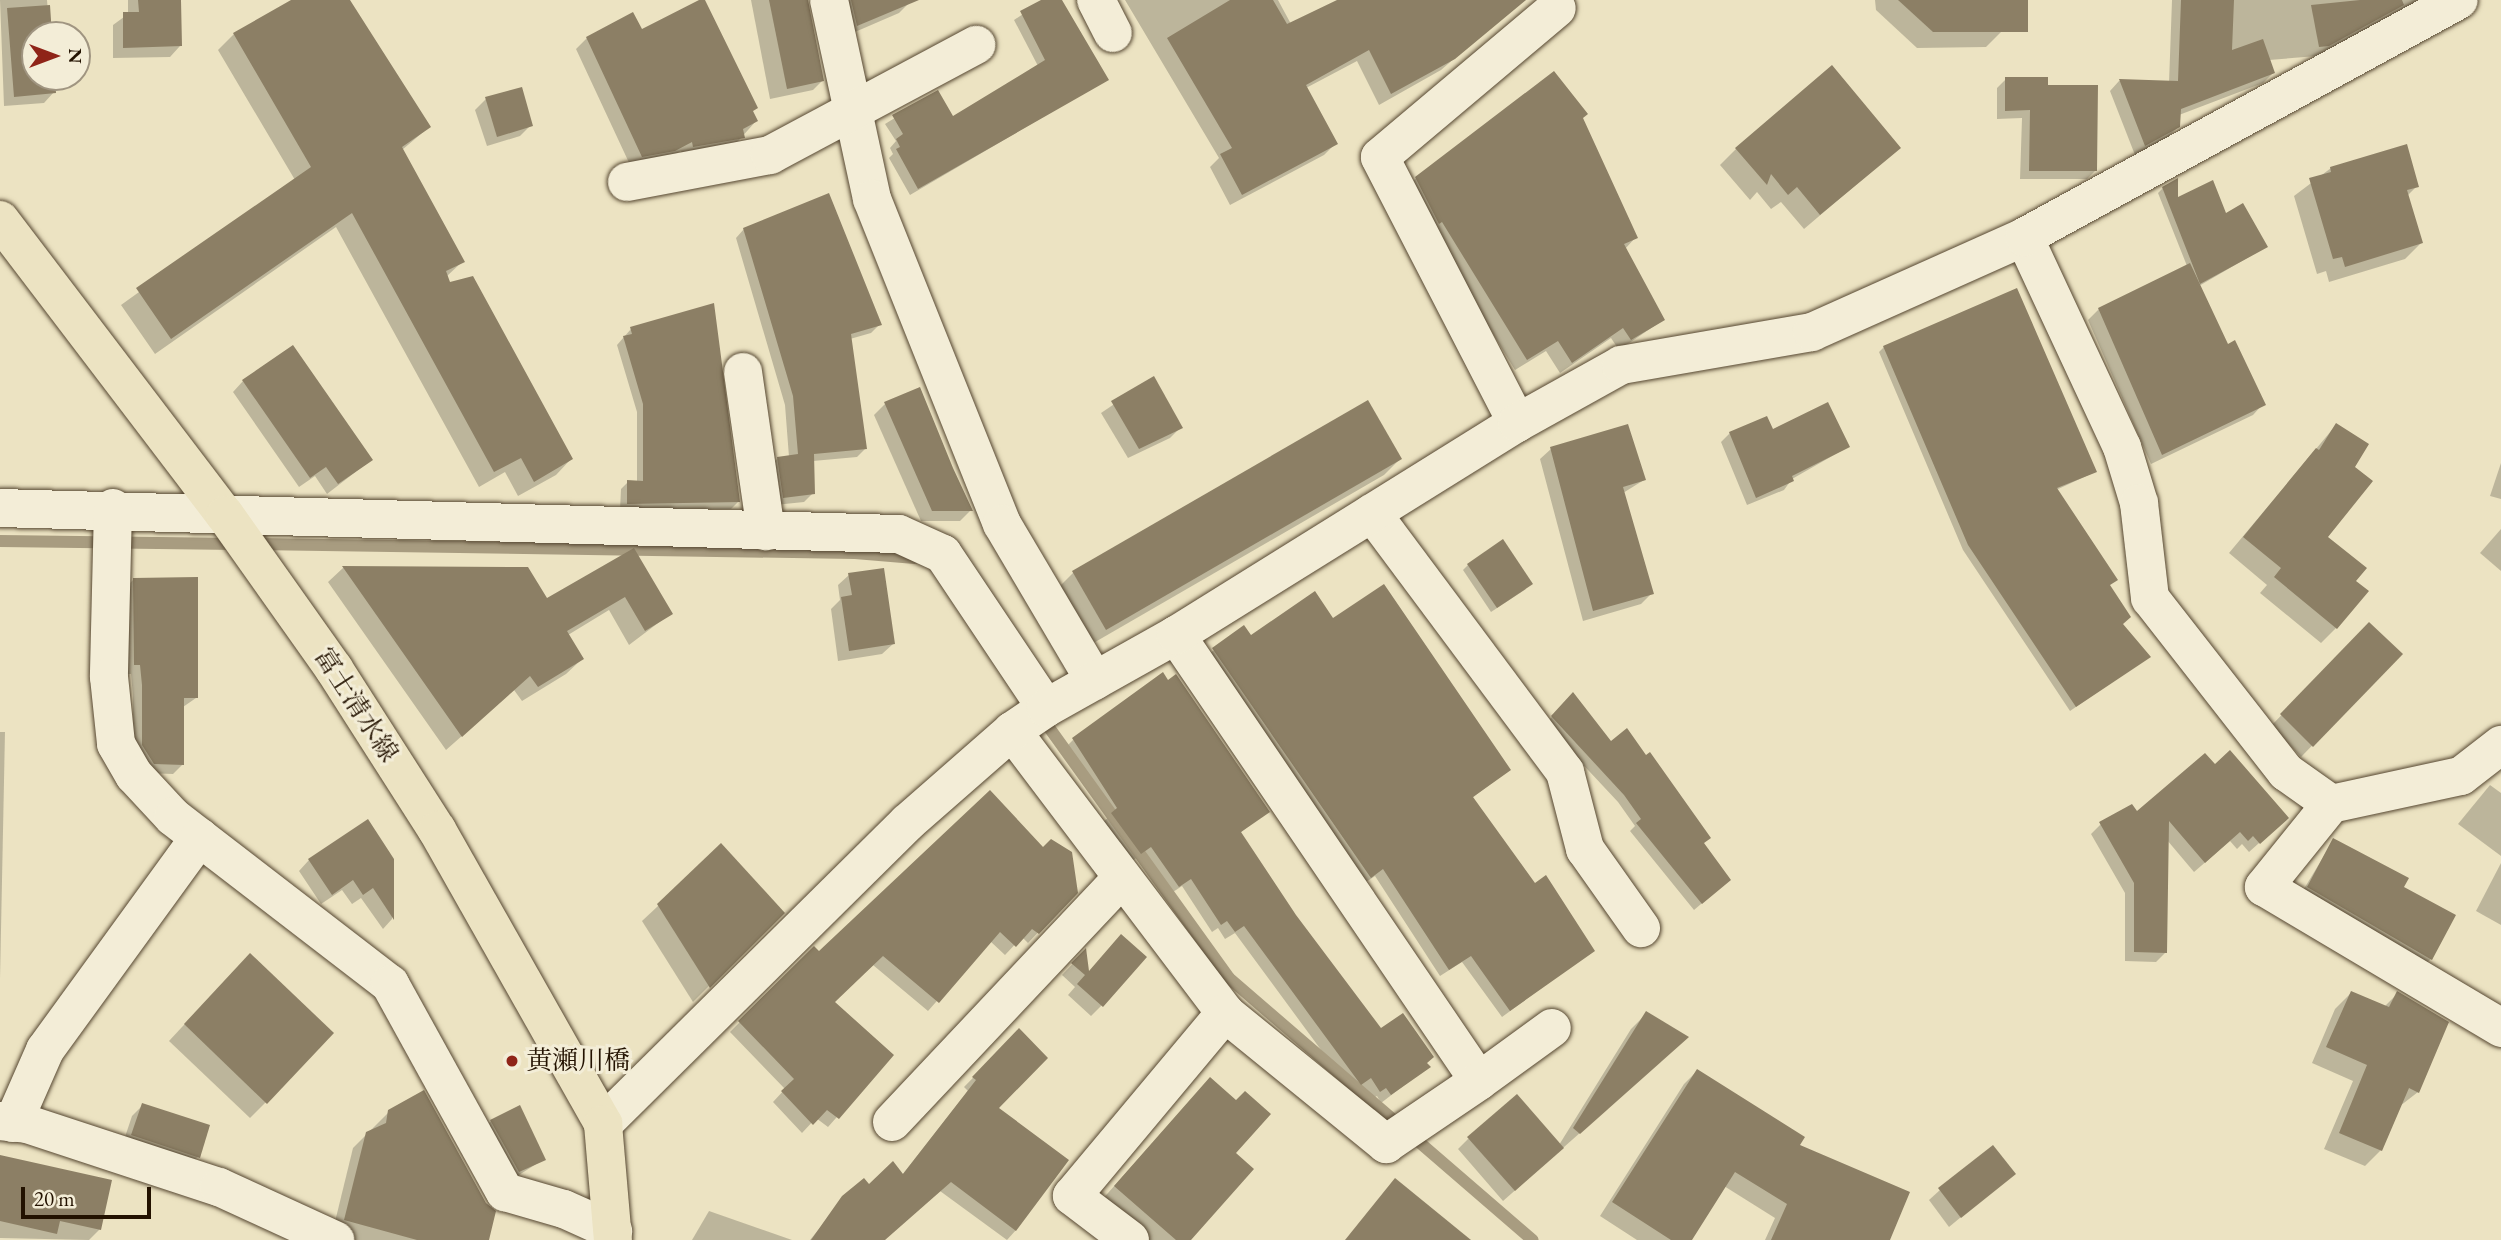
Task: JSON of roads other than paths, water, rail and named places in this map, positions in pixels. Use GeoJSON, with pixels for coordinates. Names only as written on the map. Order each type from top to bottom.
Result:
{"type":"FeatureCollection","features":[{"type":"Feature","properties":{"kind":"main road","name":"富士清水線"},"geometry":{"type":"LineString","coordinates":[[0,220],[225,515],[334,669],[437,830],[603,1124],[613,1235]]}},
{"type":"Feature","properties":{"kind":"street"},"geometry":{"type":"LineString","coordinates":[[829,0],[872,200],[1002,524],[1095,681]]}},
{"type":"Feature","properties":{"kind":"street"},"geometry":{"type":"LineString","coordinates":[[603,1124],[907,822],[1012,731],[1046,708],[1176,635],[1517,423],[1621,365],[1812,332],[2024,237],[2459,0]]}},
{"type":"Feature","properties":{"kind":"street"},"geometry":{"type":"LineString","coordinates":[[1517,423],[1380,156],[1557,8]]}},
{"type":"Feature","properties":{"kind":"street"},"geometry":{"type":"LineString","coordinates":[[628,182],[770,155],[853,115],[976,45]]}},
{"type":"Feature","properties":{"kind":"street"},"geometry":{"type":"LineString","coordinates":[[2024,237],[2122,447],[2139,503],[2150,598],[2286,772],[2331,804]]}},
{"type":"Feature","properties":{"kind":"street"},"geometry":{"type":"LineString","coordinates":[[743,372],[766,531]]}},
{"type":"Feature","properties":{"kind":"street"},"geometry":{"type":"LineString","coordinates":[[0,508],[113,508],[225,515],[899,534],[943,554],[1046,708]]}},
{"type":"Feature","properties":{"kind":"street"},"geometry":{"type":"LineString","coordinates":[[113,508],[109,677],[116,744],[134,775],[173,817],[390,984],[505,1192],[565,1209],[613,1235]]}},
{"type":"Feature","properties":{"kind":"street"},"geometry":{"type":"LineString","coordinates":[[1372,513],[1565,772],[1586,849],[1641,928]]}},
{"type":"Feature","properties":{"kind":"street"},"geometry":{"type":"LineString","coordinates":[[1176,635],[1479,1081]]}},
{"type":"Feature","properties":{"kind":"street"},"geometry":{"type":"LineString","coordinates":[[1012,731],[1225,1013],[1386,1144],[1552,1028]]}},
{"type":"Feature","properties":{"kind":"street"},"geometry":{"type":"LineString","coordinates":[[2501,745],[2461,776],[2331,804],[2264,887],[2501,1028]]}},
{"type":"Feature","properties":{"kind":"street"},"geometry":{"type":"LineString","coordinates":[[200,837],[52,1039],[6,1122],[219,1187],[335,1240]]}},
{"type":"Feature","properties":{"kind":"street"},"geometry":{"type":"LineString","coordinates":[[892,1122],[1122,879]]}},
{"type":"Feature","properties":{"kind":"street"},"geometry":{"type":"LineString","coordinates":[[1130,1240],[1072,1196],[1225,1013]]}},
{"type":"Feature","properties":{"kind":"waterway"},"geometry":{"type":"LineString","coordinates":[[0,541],[237,544]]}},
{"type":"Feature","properties":{"kind":"waterway"},"geometry":{"type":"LineString","coordinates":[[255,544],[855,553],[915,558]]}},
{"type":"Feature","properties":{"kind":"waterway"},"geometry":{"type":"LineString","coordinates":[[1040,715],[1229,978],[1532,1240]]}},
{"type":"Feature","properties":{"kind":"place","name":"黄瀬川橋"},"geometry":{"type":"Point","coordinates":[512,1061]}}]}
